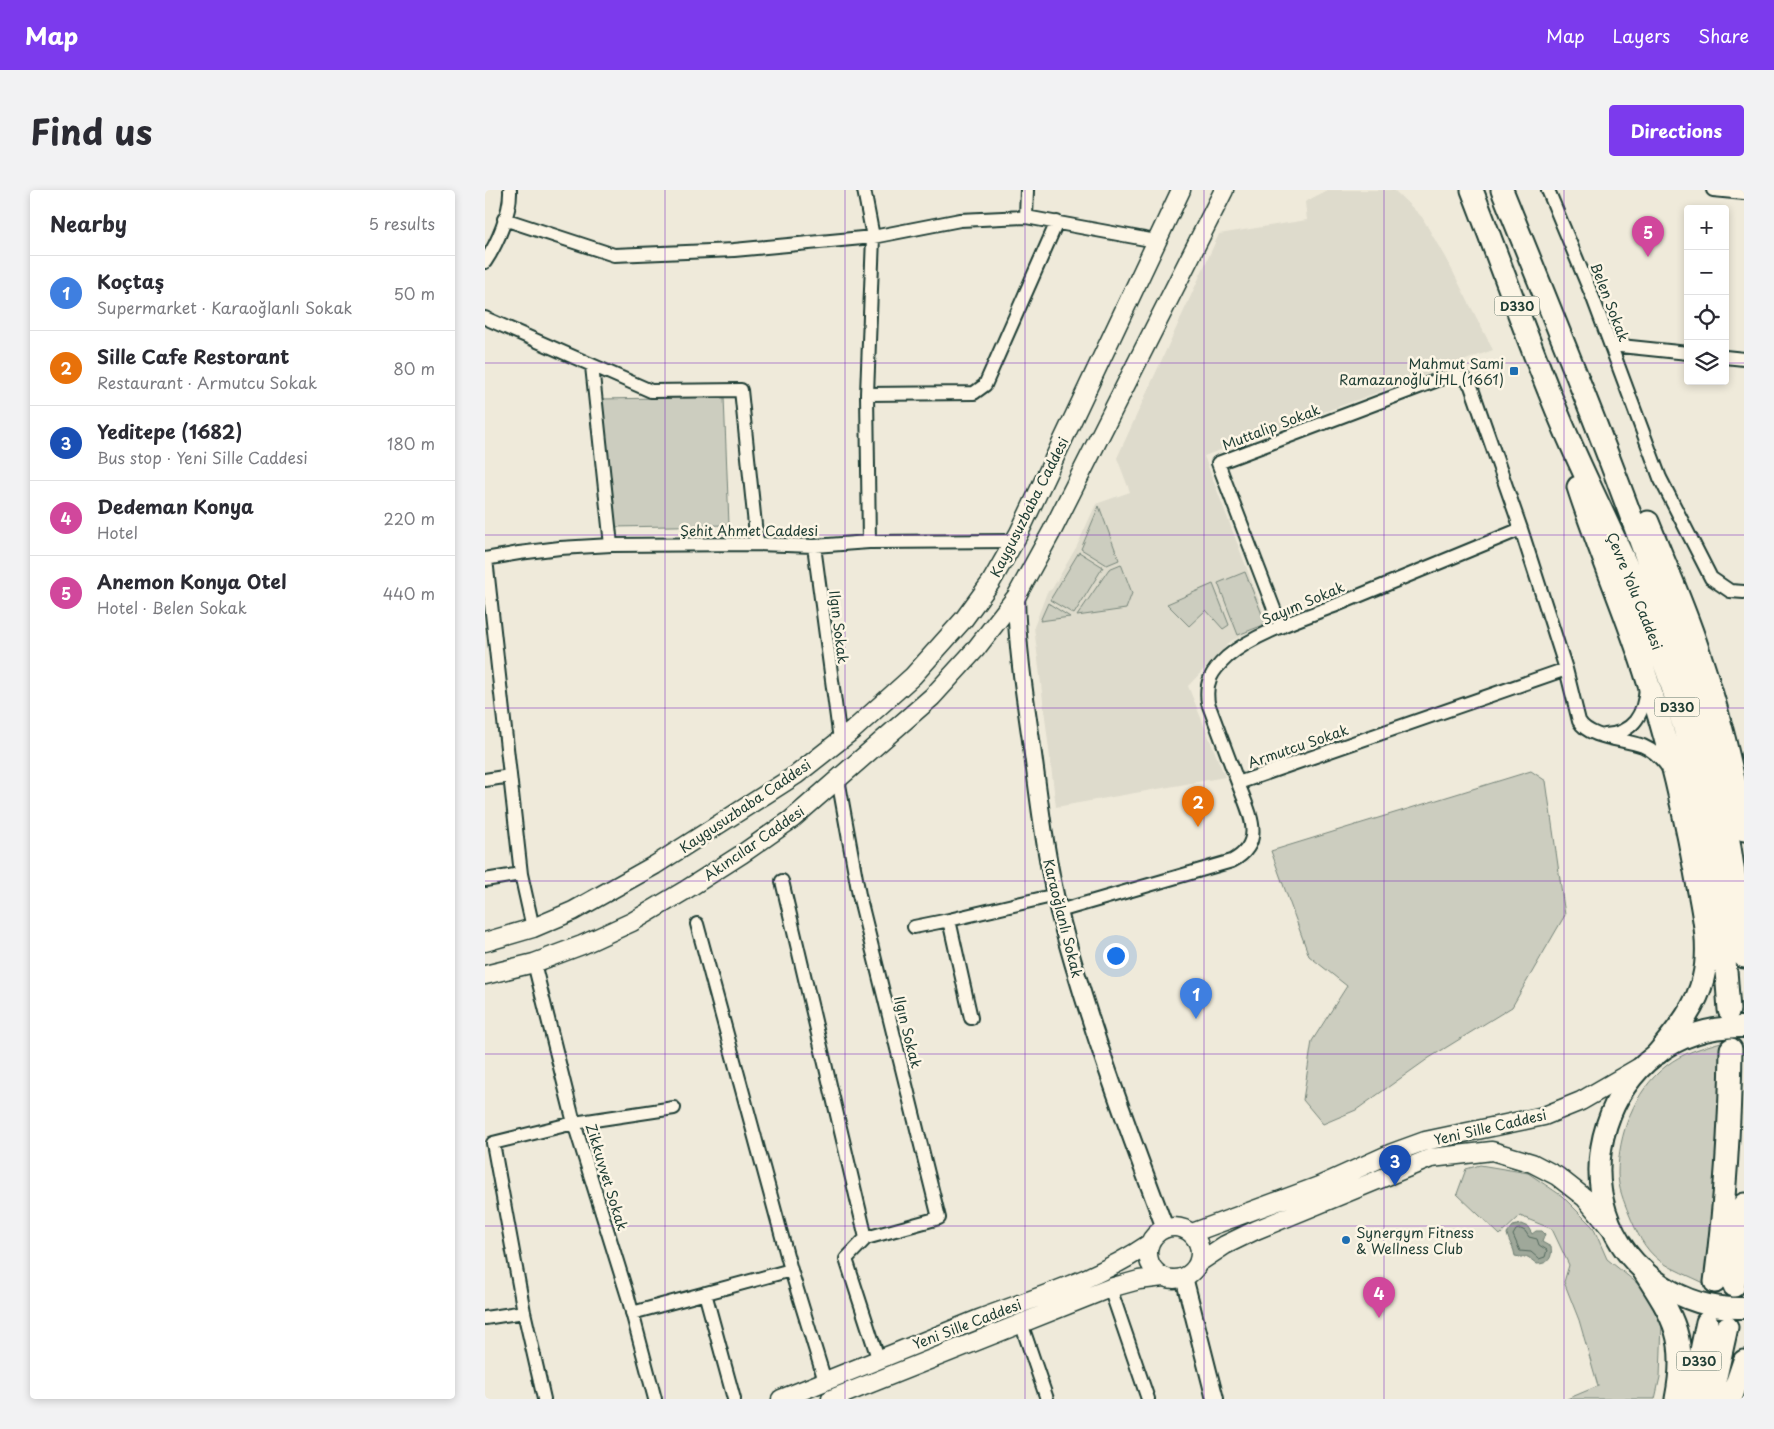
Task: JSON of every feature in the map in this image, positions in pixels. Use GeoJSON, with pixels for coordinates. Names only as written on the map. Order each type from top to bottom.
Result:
{"type":"FeatureCollection","features":[{"type":"Feature","properties":{"kind":"highway","name":"Çevre Yolu Caddesi"},"geometry":{"type":"LineString","coordinates":[[1473,190],[1561,421],[1627,565],[1657,643],[1673,692],[1688,747],[1706,827],[1721,918],[1729,1010]]}},
{"type":"Feature","properties":{"kind":"highway","name":"Çevre Yolu Caddesi"},"geometry":{"type":"LineString","coordinates":[[1502,190],[1594,418],[1675,636],[1714,768],[1737,888],[1744,957]]}},
{"type":"Feature","properties":{"kind":"highway"},"geometry":{"type":"LineString","coordinates":[[1594,418],[1609,438],[1621,459],[1687,618],[1701,658],[1723,734],[1744,830]]}},
{"type":"Feature","properties":{"kind":"highway"},"geometry":{"type":"LineString","coordinates":[[1561,421],[1585,510],[1647,678],[1685,819],[1702,907],[1706,959],[1703,980],[1694,1003],[1681,1024],[1651,1059]]}},
{"type":"Feature","properties":{"kind":"highway"},"geometry":{"type":"LineString","coordinates":[[1731,1049],[1724,1284],[1744,1204]]}},
{"type":"Feature","properties":{"kind":"highway"},"geometry":{"type":"LineString","coordinates":[[1643,1270],[1663,1302],[1679,1338],[1681,1358],[1676,1399]]}},
{"type":"Feature","properties":{"kind":"highway","name":"D330"},"geometry":{"type":"LineString","coordinates":[[1691,1399],[1717,1325],[1711,1399]]}},
{"type":"Feature","properties":{"kind":"highway"},"geometry":{"type":"LineString","coordinates":[[1731,1399],[1744,1361]]}},
{"type":"Feature","properties":{"kind":"main road","name":"Kaygusuzbaba Caddesi"},"geometry":{"type":"LineString","coordinates":[[533,928],[573,911],[655,865],[796,775],[840,740],[913,676],[965,620],[991,582],[1031,508],[1181,190]]}},
{"type":"Feature","properties":{"kind":"main road"},"geometry":{"type":"LineString","coordinates":[[1016,596],[1052,531],[1223,190]]}},
{"type":"Feature","properties":{"kind":"main road","name":"Akıncılar Caddesi"},"geometry":{"type":"LineString","coordinates":[[485,975],[534,963],[582,945],[632,922],[685,891],[792,819],[932,697],[975,650],[1016,596]]}},
{"type":"Feature","properties":{"kind":"main road"},"geometry":{"type":"LineString","coordinates":[[485,942],[533,928]]}},
{"type":"Feature","properties":{"kind":"main road"},"geometry":{"type":"LineString","coordinates":[[1744,1027],[1701,1032],[1679,1041],[1651,1059],[1628,1083],[1615,1102],[1606,1123],[1601,1145],[1599,1168],[1601,1191],[1606,1213],[1615,1234],[1623,1247],[1643,1270],[1667,1288],[1695,1301],[1726,1308],[1744,1308]]}},
{"type":"Feature","properties":{"kind":"main road","name":"Yeni Sille Caddesi"},"geometry":{"type":"LineString","coordinates":[[1192,1233],[1319,1186],[1392,1153],[1425,1141],[1470,1130],[1525,1121],[1550,1114],[1581,1101],[1651,1059]]}},
{"type":"Feature","properties":{"kind":"main road","name":"Yeni Sille Caddesi"},"geometry":{"type":"LineString","coordinates":[[1198,1263],[1225,1245],[1257,1230],[1431,1158],[1493,1151],[1531,1163],[1557,1176],[1585,1198],[1615,1234]]}},
{"type":"Feature","properties":{"kind":"main road"},"geometry":{"type":"LineString","coordinates":[[1179,1227],[1192,1233],[1200,1247],[1200,1255],[1195,1269],[1184,1277],[1170,1279],[1163,1277],[1151,1266],[1149,1244],[1158,1232],[1165,1228],[1179,1227]]}},
{"type":"Feature","properties":{"kind":"main road","name":"Yeni Sille Caddesi"},"geometry":{"type":"LineString","coordinates":[[781,1399],[878,1358],[1091,1277],[1128,1259],[1149,1244]]}},
{"type":"Feature","properties":{"kind":"main road","name":"Yeni Sille Caddesi"},"geometry":{"type":"LineString","coordinates":[[842,1397],[1111,1288],[1139,1280],[1163,1277]]}},
{"type":"Feature","properties":{"kind":"street"},"geometry":{"type":"LineString","coordinates":[[485,262],[495,245],[510,198],[510,190]]}},
{"type":"Feature","properties":{"kind":"street"},"geometry":{"type":"LineString","coordinates":[[865,190],[873,237],[867,394],[869,542]]}},
{"type":"Feature","properties":{"kind":"street"},"geometry":{"type":"LineString","coordinates":[[1026,217],[1027,190]]}},
{"type":"Feature","properties":{"kind":"street","name":"Belen Sokak"},"geometry":{"type":"LineString","coordinates":[[1548,190],[1593,298],[1660,478],[1711,578],[1730,591],[1744,592]]}},
{"type":"Feature","properties":{"kind":"street"},"geometry":{"type":"LineString","coordinates":[[1713,190],[1744,193]]}},
{"type":"Feature","properties":{"kind":"street"},"geometry":{"type":"LineString","coordinates":[[504,219],[614,255],[734,250],[873,237],[960,220],[1026,217],[1156,241]]}},
{"type":"Feature","properties":{"kind":"street"},"geometry":{"type":"LineString","coordinates":[[867,394],[974,392],[985,385],[1057,222]]}},
{"type":"Feature","properties":{"kind":"street"},"geometry":{"type":"LineString","coordinates":[[485,318],[651,391],[741,390],[757,544]]}},
{"type":"Feature","properties":{"kind":"street"},"geometry":{"type":"LineString","coordinates":[[1611,345],[1684,353]]}},
{"type":"Feature","properties":{"kind":"street"},"geometry":{"type":"LineString","coordinates":[[1729,357],[1744,359]]}},
{"type":"Feature","properties":{"kind":"street"},"geometry":{"type":"LineString","coordinates":[[592,366],[611,545]]}},
{"type":"Feature","properties":{"kind":"street","name":"Muttalip Sokak"},"geometry":{"type":"LineString","coordinates":[[1281,627],[1218,463],[1443,378],[1462,377],[1471,386],[1521,529]]}},
{"type":"Feature","properties":{"kind":"street"},"geometry":{"type":"LineString","coordinates":[[1521,529],[1566,668],[1579,722],[1582,727],[1592,733],[1652,750],[1663,760],[1675,779]]}},
{"type":"Feature","properties":{"kind":"street","name":"Sayım Sokak"},"geometry":{"type":"LineString","coordinates":[[1238,783],[1208,703],[1206,690],[1209,679],[1227,657],[1241,647],[1281,627],[1521,529]]}},
{"type":"Feature","properties":{"kind":"street","name":"Şehit Ahmet Caddesi"},"geometry":{"type":"LineString","coordinates":[[485,559],[519,552],[611,545],[757,544],[813,546],[869,542],[1014,541]]}},
{"type":"Feature","properties":{"kind":"street","name":"Ilgın Sokak"},"geometry":{"type":"LineString","coordinates":[[813,546],[840,740]]}},
{"type":"Feature","properties":{"kind":"street"},"geometry":{"type":"LineString","coordinates":[[485,559],[521,874],[533,928]]}},
{"type":"Feature","properties":{"kind":"street","name":"Karaoğlanlı Sokak"},"geometry":{"type":"LineString","coordinates":[[1016,596],[1020,662],[1046,851],[1059,912],[1077,975],[1125,1122],[1165,1228]]}},
{"type":"Feature","properties":{"kind":"street","name":"Armutcu Sokak"},"geometry":{"type":"LineString","coordinates":[[1059,912],[1231,861],[1241,856],[1248,848],[1253,837],[1253,827],[1238,783],[1566,668]]}},
{"type":"Feature","properties":{"kind":"street"},"geometry":{"type":"LineString","coordinates":[[1603,735],[1621,732],[1634,723],[1639,716],[1643,704],[1647,678]]}},
{"type":"Feature","properties":{"kind":"street"},"geometry":{"type":"LineString","coordinates":[[485,780],[510,776]]}},
{"type":"Feature","properties":{"kind":"street","name":"Ilgın Sokak"},"geometry":{"type":"LineString","coordinates":[[838,779],[859,895],[939,1218],[866,1238]]}},
{"type":"Feature","properties":{"kind":"street"},"geometry":{"type":"LineString","coordinates":[[485,880],[521,874]]}},
{"type":"Feature","properties":{"kind":"street"},"geometry":{"type":"LineString","coordinates":[[782,881],[866,1238],[846,1260],[878,1358]]}},
{"type":"Feature","properties":{"kind":"street"},"geometry":{"type":"LineString","coordinates":[[914,927],[1056,895]]}},
{"type":"Feature","properties":{"kind":"street"},"geometry":{"type":"LineString","coordinates":[[949,920],[971,1018]]}},
{"type":"Feature","properties":{"kind":"street"},"geometry":{"type":"LineString","coordinates":[[697,924],[791,1270],[825,1381]]}},
{"type":"Feature","properties":{"kind":"street","name":"Zikkuvvet Sokak"},"geometry":{"type":"LineString","coordinates":[[534,963],[574,1123],[632,1312],[655,1399]]}},
{"type":"Feature","properties":{"kind":"street"},"geometry":{"type":"LineString","coordinates":[[544,1399],[524,1312],[493,1143],[574,1123],[674,1108]]}},
{"type":"Feature","properties":{"kind":"street"},"geometry":{"type":"LineString","coordinates":[[632,1312],[791,1270]]}},
{"type":"Feature","properties":{"kind":"street"},"geometry":{"type":"LineString","coordinates":[[1184,1277],[1215,1399]]}},
{"type":"Feature","properties":{"kind":"street"},"geometry":{"type":"LineString","coordinates":[[1111,1288],[1147,1399]]}},
{"type":"Feature","properties":{"kind":"street"},"geometry":{"type":"LineString","coordinates":[[705,1293],[734,1399]]}},
{"type":"Feature","properties":{"kind":"street"},"geometry":{"type":"LineString","coordinates":[[485,1318],[524,1312]]}},
{"type":"Feature","properties":{"kind":"street"},"geometry":{"type":"LineString","coordinates":[[1021,1323],[1047,1399]]}},
{"type":"Feature","properties":{"kind":"shaded area"},"geometry":{"type":"Polygon","coordinates":[[[1327,190],[1394,190],[1422,217],[1451,268],[1493,350],[1204,456],[1268,624],[1231,641],[1188,686],[1225,777],[1056,807],[1034,627],[1047,592],[1052,589],[1077,546],[1096,504],[1130,492],[1117,458],[1219,234],[1307,220],[1305,202],[1327,190]]]}},
{"type":"Feature","properties":{"kind":"shaded area"},"geometry":{"type":"Polygon","coordinates":[[[724,397],[729,525],[613,527],[600,399],[724,397]]]}},
{"type":"Feature","properties":{"kind":"shaded area"},"geometry":{"type":"Polygon","coordinates":[[[1099,506],[1119,560],[1107,565],[1081,549],[1099,506]]]}},
{"type":"Feature","properties":{"kind":"shaded area"},"geometry":{"type":"Polygon","coordinates":[[[1079,552],[1103,567],[1074,614],[1050,600],[1079,552]]]}},
{"type":"Feature","properties":{"kind":"shaded area"},"geometry":{"type":"Polygon","coordinates":[[[1121,564],[1132,593],[1126,609],[1077,616],[1109,569],[1121,564]]]}},
{"type":"Feature","properties":{"kind":"shaded area"},"geometry":{"type":"Polygon","coordinates":[[[1245,572],[1266,624],[1238,635],[1218,583],[1245,572]]]}},
{"type":"Feature","properties":{"kind":"shaded area"},"geometry":{"type":"Polygon","coordinates":[[[1213,584],[1229,625],[1223,629],[1206,610],[1189,626],[1167,604],[1213,584]]]}},
{"type":"Feature","properties":{"kind":"shaded area"},"geometry":{"type":"Polygon","coordinates":[[[1048,603],[1070,617],[1040,621],[1048,603]]]}},
{"type":"Feature","properties":{"kind":"shaded area"},"geometry":{"type":"Polygon","coordinates":[[[1531,771],[1546,781],[1565,915],[1512,1007],[1429,1058],[1356,1110],[1323,1124],[1303,1100],[1312,1041],[1347,986],[1309,956],[1271,851],[1531,771]]]}},
{"type":"Feature","properties":{"kind":"shaded area"},"geometry":{"type":"Polygon","coordinates":[[[1721,1042],[1719,1172],[1704,1283],[1660,1261],[1645,1245],[1635,1227],[1622,1194],[1618,1179],[1619,1159],[1621,1144],[1630,1115],[1645,1088],[1655,1076],[1666,1066],[1692,1051],[1721,1042]]]}},
{"type":"Feature","properties":{"kind":"shaded area"},"geometry":{"type":"Polygon","coordinates":[[[1480,1165],[1528,1173],[1562,1196],[1593,1227],[1607,1259],[1643,1288],[1662,1322],[1660,1377],[1655,1399],[1567,1399],[1598,1386],[1579,1320],[1564,1282],[1569,1265],[1552,1229],[1520,1216],[1500,1235],[1457,1194],[1466,1169],[1480,1165]]]}},
{"type":"Feature","properties":{"kind":"water"},"geometry":{"type":"Polygon","coordinates":[[[1521,1224],[1528,1227],[1532,1234],[1536,1231],[1542,1231],[1545,1234],[1542,1242],[1551,1247],[1550,1257],[1547,1262],[1537,1264],[1528,1257],[1515,1256],[1507,1234],[1513,1226],[1521,1224]]]}},
{"type":"Feature","properties":{"kind":"place","name":"Anemon Konya Otel"},"geometry":{"type":"Point","coordinates":[1648,257]}},
{"type":"Feature","properties":{"kind":"place","name":"Mahmut Sami Ramazanoğlu İHL (1661)"},"geometry":{"type":"Point","coordinates":[1514,371]}},
{"type":"Feature","properties":{"kind":"place","name":"Sille Cafe Restorant"},"geometry":{"type":"Point","coordinates":[1198,827]}},
{"type":"Feature","properties":{"kind":"place","name":"Koçtaş"},"geometry":{"type":"Point","coordinates":[1196,1019]}},
{"type":"Feature","properties":{"kind":"place","name":"Yeditepe (1682)"},"geometry":{"type":"Point","coordinates":[1395,1186]}},
{"type":"Feature","properties":{"kind":"place","name":"Synergym Fitness & Wellness Club"},"geometry":{"type":"Point","coordinates":[1346,1240]}},
{"type":"Feature","properties":{"kind":"place","name":"Dedeman Konya"},"geometry":{"type":"Point","coordinates":[1379,1318]}}]}
